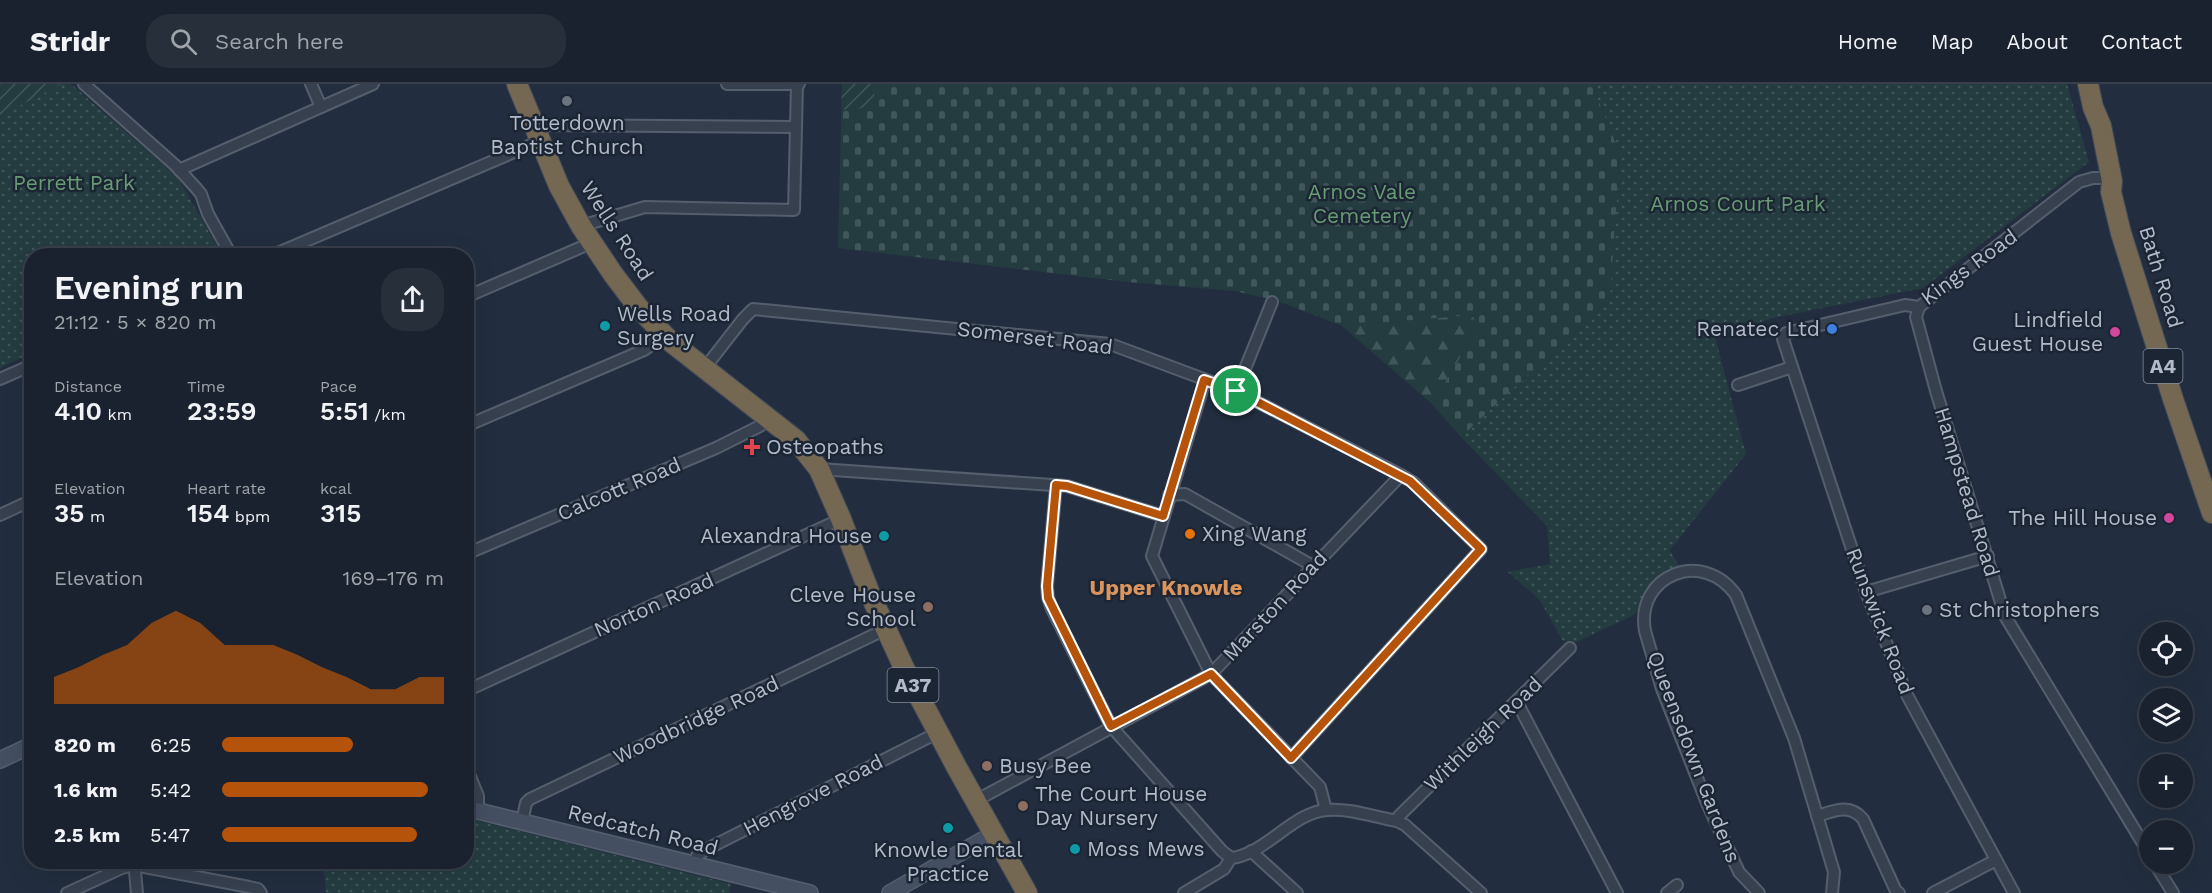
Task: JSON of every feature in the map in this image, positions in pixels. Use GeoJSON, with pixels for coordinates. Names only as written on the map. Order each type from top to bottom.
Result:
{"type":"FeatureCollection","features":[{"type":"Feature","properties":{"kind":"highway","name":"Wells Road"},"geometry":{"type":"LineString","coordinates":[[518,84],[559,186],[580,226],[638,307],[664,336],[800,444],[819,469],[886,629],[937,733],[1027,893]]}},
{"type":"Feature","properties":{"kind":"highway","name":"Bath Road"},"geometry":{"type":"LineString","coordinates":[[2088,84],[2093,107],[2101,126],[2112,181],[2107,185],[2170,388],[2212,513]]}},
{"type":"Feature","properties":{"kind":"main road"},"geometry":{"type":"LineString","coordinates":[[0,759],[24,748]]}},
{"type":"Feature","properties":{"kind":"main road","name":"Redcatch Road"},"geometry":{"type":"LineString","coordinates":[[474,810],[810,893]]}},
{"type":"Feature","properties":{"kind":"main road"},"geometry":{"type":"LineString","coordinates":[[890,893],[993,834]]}},
{"type":"Feature","properties":{"kind":"street"},"geometry":{"type":"LineString","coordinates":[[84,84],[176,166],[178,171],[201,194],[208,214],[227,248]]}},
{"type":"Feature","properties":{"kind":"street"},"geometry":{"type":"LineString","coordinates":[[311,84],[321,107]]}},
{"type":"Feature","properties":{"kind":"street"},"geometry":{"type":"LineString","coordinates":[[178,171],[373,84]]}},
{"type":"Feature","properties":{"kind":"street"},"geometry":{"type":"LineString","coordinates":[[580,226],[645,207],[794,210],[798,84],[727,84]]}},
{"type":"Feature","properties":{"kind":"street"},"geometry":{"type":"LineString","coordinates":[[288,248],[537,133],[796,127]]}},
{"type":"Feature","properties":{"kind":"street","name":"Kings Road"},"geometry":{"type":"LineString","coordinates":[[1786,333],[1905,305],[1919,308],[2079,182],[2093,178],[2107,185]]}},
{"type":"Feature","properties":{"kind":"street"},"geometry":{"type":"LineString","coordinates":[[474,294],[591,243]]}},
{"type":"Feature","properties":{"kind":"street"},"geometry":{"type":"LineString","coordinates":[[1236,391],[1272,302]]}},
{"type":"Feature","properties":{"kind":"street","name":"Hampstead Road"},"geometry":{"type":"LineString","coordinates":[[1919,308],[1916,316],[1936,391],[2005,616],[2139,837]]}},
{"type":"Feature","properties":{"kind":"street","name":"Somerset Road"},"geometry":{"type":"LineString","coordinates":[[704,369],[753,309],[1104,342],[1236,391],[1414,483],[1481,549],[1291,758]]}},
{"type":"Feature","properties":{"kind":"street","name":"Runswick Road"},"geometry":{"type":"LineString","coordinates":[[1786,333],[1783,339],[1866,592],[1907,694],[2014,893]]}},
{"type":"Feature","properties":{"kind":"street"},"geometry":{"type":"LineString","coordinates":[[474,423],[644,350],[664,336]]}},
{"type":"Feature","properties":{"kind":"street"},"geometry":{"type":"LineString","coordinates":[[1738,385],[1792,367]]}},
{"type":"Feature","properties":{"kind":"street"},"geometry":{"type":"LineString","coordinates":[[0,379],[24,368]]}},
{"type":"Feature","properties":{"kind":"street"},"geometry":{"type":"LineString","coordinates":[[1204,380],[1152,556],[1211,674],[1320,787],[1326,810]]}},
{"type":"Feature","properties":{"kind":"street","name":"Calcott Road"},"geometry":{"type":"LineString","coordinates":[[474,551],[716,448],[760,426],[768,419]]}},
{"type":"Feature","properties":{"kind":"street"},"geometry":{"type":"LineString","coordinates":[[819,469],[1067,486],[1163,516]]}},
{"type":"Feature","properties":{"kind":"street","name":"Marston Road"},"geometry":{"type":"LineString","coordinates":[[975,801],[1211,674],[1401,475]]}},
{"type":"Feature","properties":{"kind":"street"},"geometry":{"type":"LineString","coordinates":[[1056,485],[1047,586],[1048,598],[1111,726],[1222,851],[1232,858],[1239,857],[1306,817],[1326,810],[1396,821],[1405,825],[1481,893]]}},
{"type":"Feature","properties":{"kind":"street"},"geometry":{"type":"LineString","coordinates":[[1169,495],[1185,494],[1313,566]]}},
{"type":"Feature","properties":{"kind":"street"},"geometry":{"type":"LineString","coordinates":[[0,515],[24,504]]}},
{"type":"Feature","properties":{"kind":"street","name":"Norton Road"},"geometry":{"type":"LineString","coordinates":[[474,687],[841,519]]}},
{"type":"Feature","properties":{"kind":"street"},"geometry":{"type":"LineString","coordinates":[[1866,592],[1988,556]]}},
{"type":"Feature","properties":{"kind":"street","name":"Queensdown Gardens"},"geometry":{"type":"LineString","coordinates":[[1759,893],[1739,872],[1707,803],[1662,689],[1644,622],[1650,596],[1656,587],[1683,571],[1699,570],[1711,573],[1723,579],[1736,595],[1794,738],[1834,872],[1832,893]]}},
{"type":"Feature","properties":{"kind":"street","name":"Woodbridge Road"},"geometry":{"type":"LineString","coordinates":[[522,822],[526,803],[530,799],[886,629]]}},
{"type":"Feature","properties":{"kind":"street","name":"Withleigh Road"},"geometry":{"type":"LineString","coordinates":[[1396,821],[1570,648]]}},
{"type":"Feature","properties":{"kind":"street"},"geometry":{"type":"LineString","coordinates":[[1515,703],[1520,708],[1617,893]]}},
{"type":"Feature","properties":{"kind":"street","name":"Hengrove Road"},"geometry":{"type":"LineString","coordinates":[[694,864],[697,856],[705,850],[937,733]]}},
{"type":"Feature","properties":{"kind":"street"},"geometry":{"type":"LineString","coordinates":[[474,787],[478,796],[474,805]]}},
{"type":"Feature","properties":{"kind":"street"},"geometry":{"type":"LineString","coordinates":[[1816,816],[1844,808],[1858,813],[1899,893]]}},
{"type":"Feature","properties":{"kind":"street"},"geometry":{"type":"LineString","coordinates":[[1251,851],[1297,893]]}},
{"type":"Feature","properties":{"kind":"street"},"geometry":{"type":"LineString","coordinates":[[1184,893],[1224,869],[1232,858]]}},
{"type":"Feature","properties":{"kind":"street"},"geometry":{"type":"LineString","coordinates":[[1933,893],[1996,860]]}},
{"type":"Feature","properties":{"kind":"street"},"geometry":{"type":"LineString","coordinates":[[67,893],[120,869]]}},
{"type":"Feature","properties":{"kind":"street"},"geometry":{"type":"LineString","coordinates":[[135,869],[137,893]]}},
{"type":"Feature","properties":{"kind":"street"},"geometry":{"type":"LineString","coordinates":[[163,869],[249,887],[261,893]]}},
{"type":"Feature","properties":{"kind":"street"},"geometry":{"type":"LineString","coordinates":[[2161,874],[2173,893]]}},
{"type":"Feature","properties":{"kind":"street"},"geometry":{"type":"LineString","coordinates":[[1667,893],[1677,885]]}},
{"type":"Feature","properties":{"kind":"green space"},"geometry":{"type":"Polygon","coordinates":[[[0,84],[61,84],[0,116],[0,84]]]}},
{"type":"Feature","properties":{"kind":"green space","name":"Perrett Park"},"geometry":{"type":"Polygon","coordinates":[[[61,84],[71,84],[179,180],[218,248],[24,248],[24,356],[0,368],[0,116],[61,84]]]}},
{"type":"Feature","properties":{"kind":"green space","name":"Arnos Vale Cemetery"},"geometry":{"type":"Polygon","coordinates":[[[842,84],[1592,84],[1620,154],[1610,299],[1461,437],[1432,404],[1480,325],[1471,315],[1342,326],[1278,301],[1235,291],[1128,282],[838,248],[842,84]]]}},
{"type":"Feature","properties":{"kind":"green space"},"geometry":{"type":"Polygon","coordinates":[[[842,84],[874,84],[875,92],[871,102],[861,108],[841,109],[842,84]]]}},
{"type":"Feature","properties":{"kind":"green space","name":"Arnos Court Park"},"geometry":{"type":"Polygon","coordinates":[[[1592,84],[2067,84],[2089,162],[1923,288],[1773,318],[1715,337],[1746,454],[1670,550],[1681,570],[1632,616],[1574,643],[1563,641],[1539,599],[1508,572],[1550,564],[1547,526],[1461,437],[1610,299],[1620,154],[1592,84]]]}},
{"type":"Feature","properties":{"kind":"green space"},"geometry":{"type":"Polygon","coordinates":[[[1471,315],[1480,325],[1432,404],[1342,326],[1471,315]]]}},
{"type":"Feature","properties":{"kind":"green space"},"geometry":{"type":"Polygon","coordinates":[[[474,820],[731,884],[729,893],[326,893],[324,869],[474,869],[474,820]]]}},
{"type":"Feature","properties":{"kind":"place","name":"Totterdown Baptist Church"},"geometry":{"type":"Point","coordinates":[567,101]}},
{"type":"Feature","properties":{"kind":"place","name":"Wells Road Surgery"},"geometry":{"type":"Point","coordinates":[605,326]}},
{"type":"Feature","properties":{"kind":"place","name":"Renatec Ltd"},"geometry":{"type":"Point","coordinates":[1832,329]}},
{"type":"Feature","properties":{"kind":"place","name":"Lindfield Guest House"},"geometry":{"type":"Point","coordinates":[2115,332]}},
{"type":"Feature","properties":{"kind":"place","name":"Osteopaths"},"geometry":{"type":"Point","coordinates":[752,447]}},
{"type":"Feature","properties":{"kind":"place","name":"The Hill House"},"geometry":{"type":"Point","coordinates":[2169,518]}},
{"type":"Feature","properties":{"kind":"place","name":"Xing Wang"},"geometry":{"type":"Point","coordinates":[1190,534]}},
{"type":"Feature","properties":{"kind":"place","name":"Alexandra House"},"geometry":{"type":"Point","coordinates":[884,536]}},
{"type":"Feature","properties":{"kind":"place","name":"Cleve House School"},"geometry":{"type":"Point","coordinates":[928,607]}},
{"type":"Feature","properties":{"kind":"place","name":"St Christophers"},"geometry":{"type":"Point","coordinates":[1927,610]}},
{"type":"Feature","properties":{"kind":"place","name":"Busy Bee"},"geometry":{"type":"Point","coordinates":[987,766]}},
{"type":"Feature","properties":{"kind":"place","name":"The Court House Day Nursery"},"geometry":{"type":"Point","coordinates":[1023,806]}},
{"type":"Feature","properties":{"kind":"place","name":"Knowle Dental Practice"},"geometry":{"type":"Point","coordinates":[948,828]}},
{"type":"Feature","properties":{"kind":"place","name":"Moss Mews"},"geometry":{"type":"Point","coordinates":[1075,849]}},
{"type":"Feature","properties":{"kind":"district","name":"Upper Knowle"},"geometry":{"type":"Point","coordinates":[1166,587]}},
{"type":"Feature","properties":{"kind":"route"},"geometry":{"type":"LineString","coordinates":[[1204,380],[1236,391],[1414,483],[1481,549],[1291,758],[1211,674],[1111,726],[1048,598],[1047,586],[1056,485],[1067,486],[1163,516],[1204,380]]}}]}
